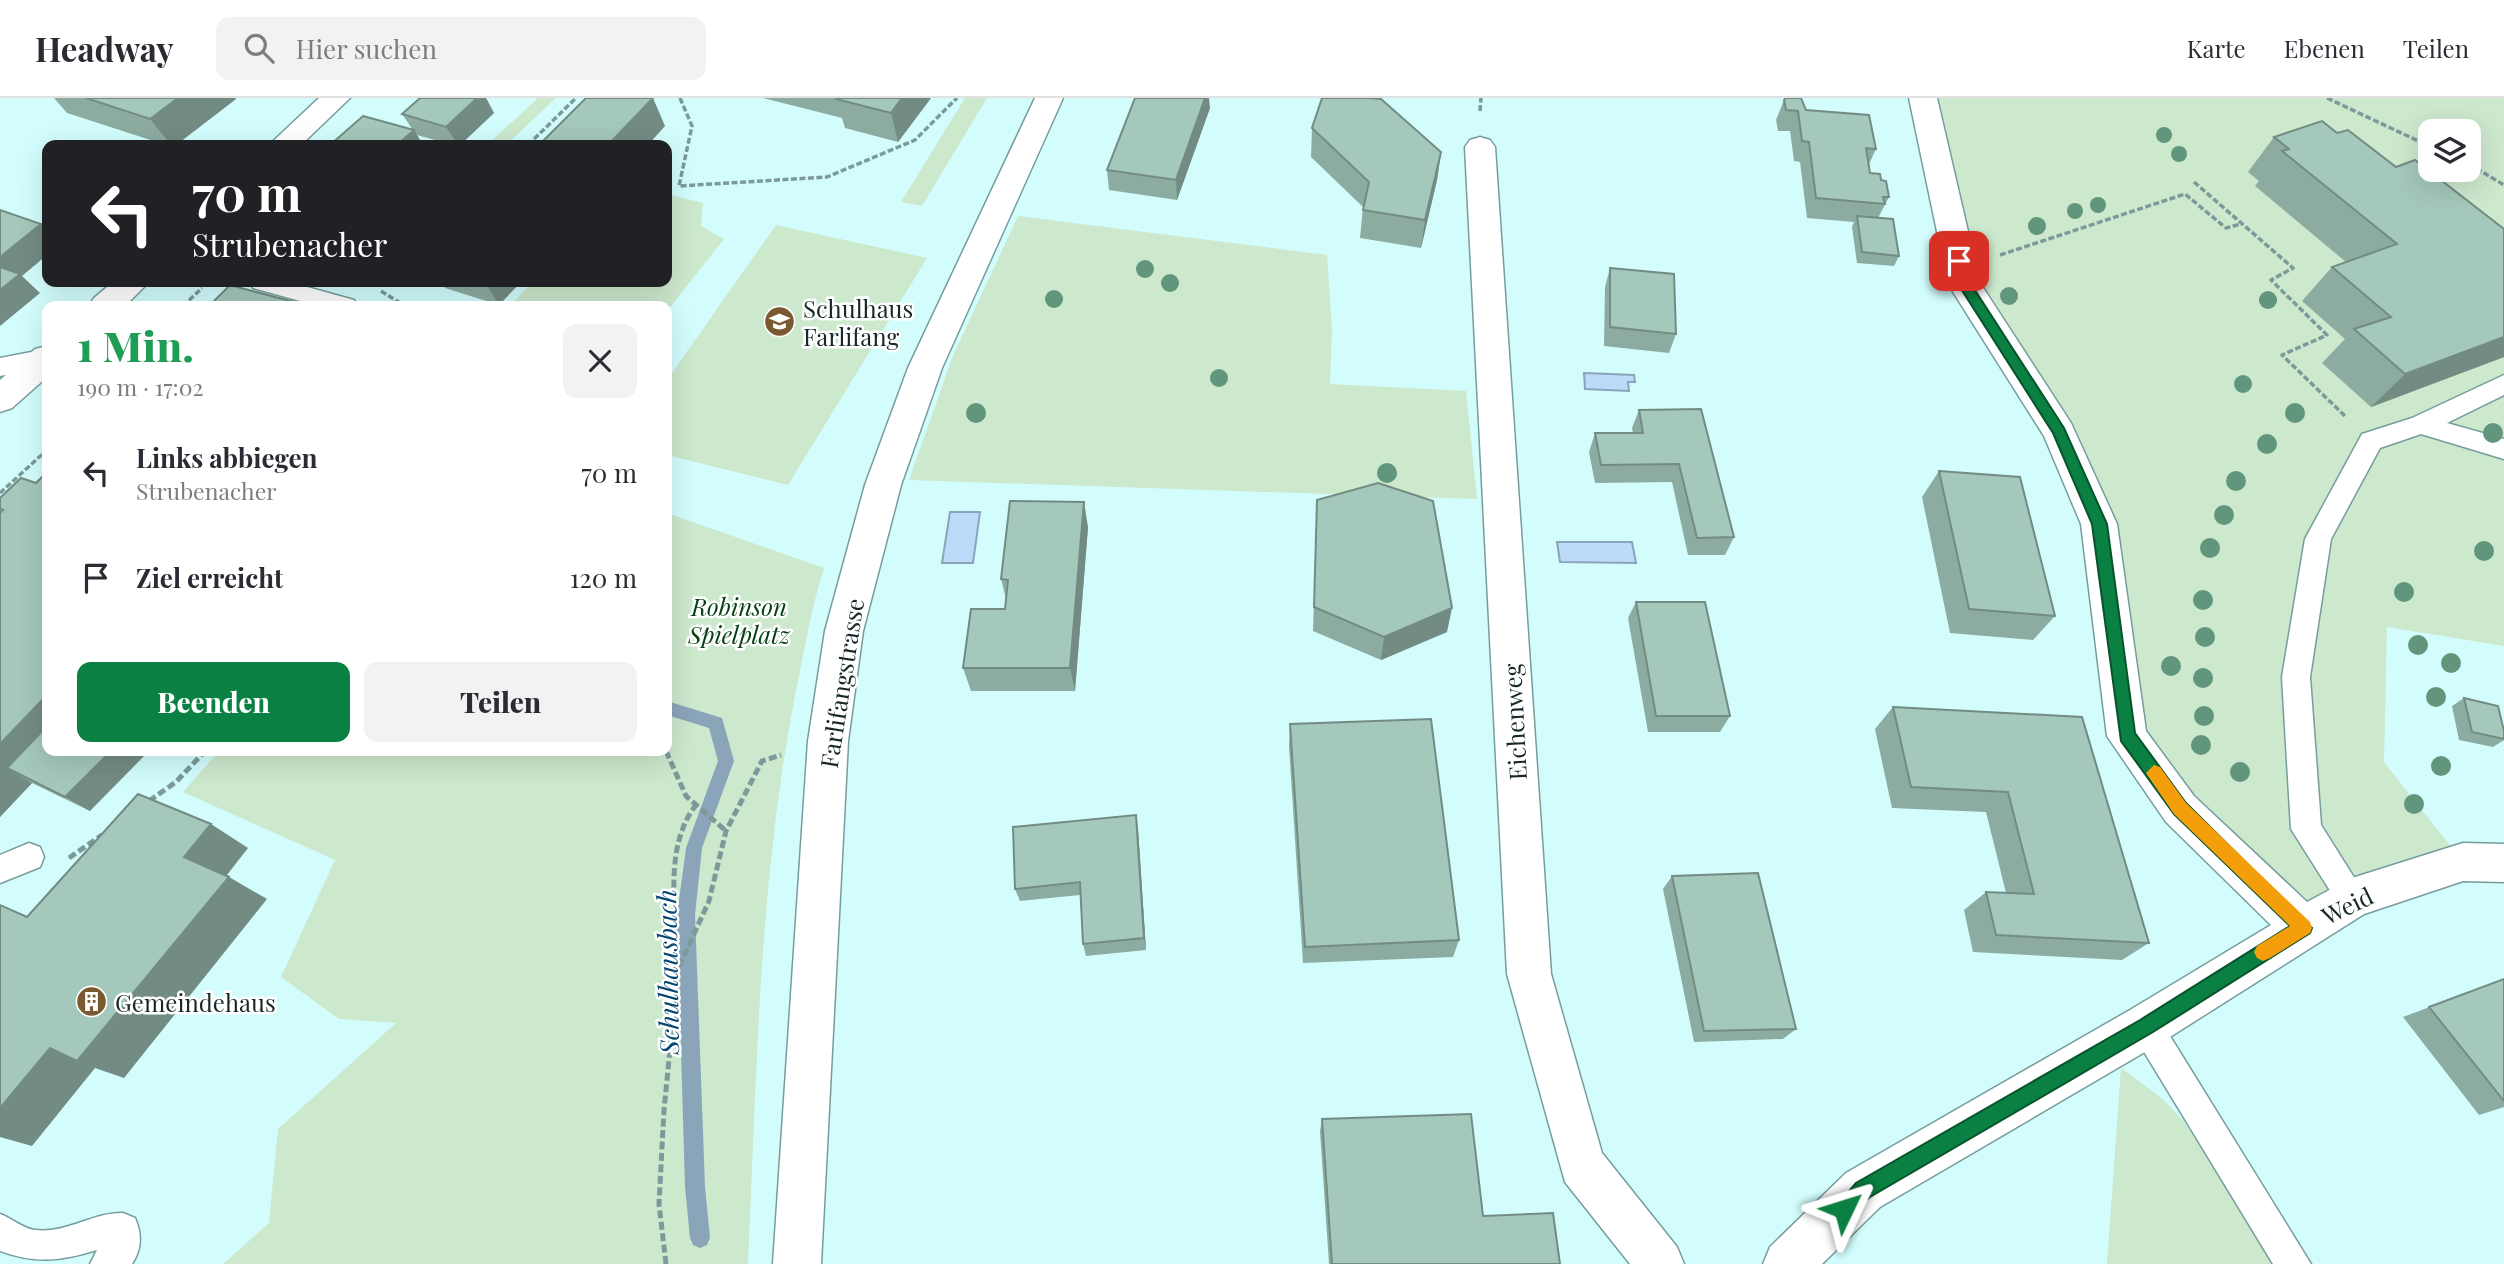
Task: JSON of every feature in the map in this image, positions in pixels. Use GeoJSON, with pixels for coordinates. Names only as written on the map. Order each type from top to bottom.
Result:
{"type":"FeatureCollection","features":[{"type":"Feature","properties":{"kind":"street"},"geometry":{"type":"LineString","coordinates":[[290,140],[336,98]]}},
{"type":"Feature","properties":{"kind":"street","name":"Farlifangstrasse"},"geometry":{"type":"LineString","coordinates":[[797,1264],[828,741],[844,631],[883,485],[925,368],[1049,98]]}},
{"type":"Feature","properties":{"kind":"street"},"geometry":{"type":"LineString","coordinates":[[1923,98],[1964,284],[2059,432],[2099,524],[2127,736],[2180,808],[2303,928]]}},
{"type":"Feature","properties":{"kind":"street","name":"Eichenweg"},"geometry":{"type":"LineString","coordinates":[[1480,147],[1529,974],[1582,1165],[1660,1264]]}},
{"type":"Feature","properties":{"kind":"street"},"geometry":{"type":"LineString","coordinates":[[111,301],[127,287]]}},
{"type":"Feature","properties":{"kind":"street"},"geometry":{"type":"LineString","coordinates":[[0,399],[42,362]]}},
{"type":"Feature","properties":{"kind":"street","name":"Weid"},"geometry":{"type":"LineString","coordinates":[[1787,1264],[1863,1190],[2146,1026],[2352,898],[2463,862],[2504,863]]}},
{"type":"Feature","properties":{"kind":"lane"},"geometry":{"type":"LineString","coordinates":[[266,287],[325,301]]}},
{"type":"Feature","properties":{"kind":"lane"},"geometry":{"type":"LineString","coordinates":[[0,367],[42,359]]}},
{"type":"Feature","properties":{"kind":"lane"},"geometry":{"type":"LineString","coordinates":[[2352,898],[2306,829],[2296,677],[2318,539],[2371,441],[2421,425],[2504,384]]}},
{"type":"Feature","properties":{"kind":"lane"},"geometry":{"type":"LineString","coordinates":[[2421,425],[2504,449]]}},
{"type":"Feature","properties":{"kind":"lane"},"geometry":{"type":"LineString","coordinates":[[0,869],[30,857]]}},
{"type":"Feature","properties":{"kind":"lane"},"geometry":{"type":"LineString","coordinates":[[2146,1026],[2294,1264]]}},
{"type":"Feature","properties":{"kind":"lane"},"geometry":{"type":"LineString","coordinates":[[0,1231],[33,1249],[68,1245],[110,1228],[123,1230],[122,1249],[108,1264]]}},
{"type":"Feature","properties":{"kind":"path"},"geometry":{"type":"LineString","coordinates":[[533,140],[576,98]]}},
{"type":"Feature","properties":{"kind":"path"},"geometry":{"type":"LineString","coordinates":[[680,98],[692,126],[679,186],[827,177],[915,141],[957,98]]}},
{"type":"Feature","properties":{"kind":"path"},"geometry":{"type":"LineString","coordinates":[[2327,98],[2418,141]]}},
{"type":"Feature","properties":{"kind":"path"},"geometry":{"type":"LineString","coordinates":[[2481,171],[2504,185]]}},
{"type":"Feature","properties":{"kind":"path"},"geometry":{"type":"LineString","coordinates":[[2194,182],[2293,268],[2271,280],[2327,335],[2282,355],[2371,441]]}},
{"type":"Feature","properties":{"kind":"path"},"geometry":{"type":"LineString","coordinates":[[1994,257],[2185,194],[2226,228],[2242,223]]}},
{"type":"Feature","properties":{"kind":"path"},"geometry":{"type":"LineString","coordinates":[[373,287],[396,301]]}},
{"type":"Feature","properties":{"kind":"path"},"geometry":{"type":"LineString","coordinates":[[188,301],[202,288]]}},
{"type":"Feature","properties":{"kind":"path"},"geometry":{"type":"LineString","coordinates":[[0,493],[42,455]]}},
{"type":"Feature","properties":{"kind":"path"},"geometry":{"type":"LineString","coordinates":[[678,969],[709,901],[726,831],[762,761],[793,752]]}},
{"type":"Feature","properties":{"kind":"path"},"geometry":{"type":"LineString","coordinates":[[143,805],[176,782],[200,756]]}},
{"type":"Feature","properties":{"kind":"path"},"geometry":{"type":"LineString","coordinates":[[668,756],[686,796],[726,831]]}},
{"type":"Feature","properties":{"kind":"path"},"geometry":{"type":"LineString","coordinates":[[666,1264],[659,1204],[664,1110],[678,969],[675,852],[684,820],[697,806]]}},
{"type":"Feature","properties":{"kind":"path"},"geometry":{"type":"LineString","coordinates":[[30,857],[56,868],[110,829]]}},
{"type":"Feature","properties":{"kind":"green space"},"geometry":{"type":"Polygon","coordinates":[[[538,98],[556,98],[511,140],[492,140],[538,98]]]}},
{"type":"Feature","properties":{"kind":"green space"},"geometry":{"type":"Polygon","coordinates":[[[965,98],[987,98],[922,206],[901,202],[965,98]]]}},
{"type":"Feature","properties":{"kind":"green space"},"geometry":{"type":"Polygon","coordinates":[[[1923,98],[2504,98],[2504,646],[2387,627],[2384,762],[2463,862],[2303,927],[2127,736],[2099,524],[1964,284],[1923,98]]]}},
{"type":"Feature","properties":{"kind":"green space"},"geometry":{"type":"Polygon","coordinates":[[[672,195],[703,203],[701,226],[724,239],[672,305],[672,301],[515,301],[527,287],[672,287],[672,195]]]}},
{"type":"Feature","properties":{"kind":"green space"},"geometry":{"type":"Polygon","coordinates":[[[1018,216],[1327,255],[1332,328],[1330,384],[1466,391],[1477,499],[909,480],[952,358],[1018,216]]]}},
{"type":"Feature","properties":{"kind":"green space"},"geometry":{"type":"Polygon","coordinates":[[[776,225],[927,258],[788,485],[672,456],[672,373],[776,225]]]}},
{"type":"Feature","properties":{"kind":"green space","name":"Robinson Spielplatz"},"geometry":{"type":"Polygon","coordinates":[[[672,515],[824,568],[800,671],[776,818],[762,966],[748,1264],[223,1264],[269,1223],[278,1129],[396,1023],[339,1019],[281,977],[335,860],[183,792],[215,756],[672,756],[672,515]]]}},
{"type":"Feature","properties":{"kind":"green space"},"geometry":{"type":"Polygon","coordinates":[[[2121,1068],[2163,1099],[2184,1122],[2278,1264],[2107,1264],[2121,1068]]]}},
{"type":"Feature","properties":{"kind":"water"},"geometry":{"type":"Polygon","coordinates":[[[1584,373],[1634,375],[1635,382],[1628,382],[1629,391],[1585,389],[1584,373]]]}},
{"type":"Feature","properties":{"kind":"water"},"geometry":{"type":"Polygon","coordinates":[[[950,512],[980,512],[973,563],[942,563],[950,512]]]}},
{"type":"Feature","properties":{"kind":"water"},"geometry":{"type":"Polygon","coordinates":[[[1557,542],[1632,542],[1636,563],[1560,562],[1557,542]]]}},
{"type":"Feature","properties":{"kind":"building"},"geometry":{"type":"Polygon","coordinates":[[[86,98],[178,98],[150,119],[86,98]]]}},
{"type":"Feature","properties":{"kind":"building"},"geometry":{"type":"Polygon","coordinates":[[[420,98],[477,98],[446,127],[402,114],[420,98]]]}},
{"type":"Feature","properties":{"kind":"building"},"geometry":{"type":"Polygon","coordinates":[[[586,98],[653,98],[613,140],[544,140],[586,98]]]}},
{"type":"Feature","properties":{"kind":"building"},"geometry":{"type":"Polygon","coordinates":[[[837,98],[902,98],[891,113],[837,98]]]}},
{"type":"Feature","properties":{"kind":"building"},"geometry":{"type":"Polygon","coordinates":[[[1135,98],[1205,98],[1176,180],[1107,170],[1135,98]]]}},
{"type":"Feature","properties":{"kind":"building"},"geometry":{"type":"Polygon","coordinates":[[[1322,98],[1381,99],[1441,152],[1425,220],[1363,210],[1369,182],[1312,128],[1322,98]]]}},
{"type":"Feature","properties":{"kind":"building"},"geometry":{"type":"Polygon","coordinates":[[[1786,98],[1801,98],[1806,110],[1869,115],[1876,149],[1866,148],[1870,173],[1880,174],[1881,180],[1886,181],[1889,197],[1883,197],[1885,204],[1816,198],[1809,142],[1802,141],[1798,111],[1786,110],[1786,98]]]}},
{"type":"Feature","properties":{"kind":"building"},"geometry":{"type":"Polygon","coordinates":[[[363,116],[414,130],[403,140],[336,140],[363,116]]]}},
{"type":"Feature","properties":{"kind":"building"},"geometry":{"type":"Polygon","coordinates":[[[2322,121],[2337,133],[2348,130],[2396,167],[2415,160],[2418,162],[2418,182],[2443,182],[2504,229],[2504,337],[2405,374],[2354,329],[2391,317],[2332,267],[2397,244],[2282,151],[2289,149],[2274,137],[2322,121]]]}},
{"type":"Feature","properties":{"kind":"building"},"geometry":{"type":"Polygon","coordinates":[[[0,210],[41,224],[0,257],[0,210]]]}},
{"type":"Feature","properties":{"kind":"building"},"geometry":{"type":"Polygon","coordinates":[[[1857,216],[1893,219],[1899,256],[1862,252],[1857,216]]]}},
{"type":"Feature","properties":{"kind":"building"},"geometry":{"type":"Polygon","coordinates":[[[0,267],[20,274],[0,290],[0,267]]]}},
{"type":"Feature","properties":{"kind":"building"},"geometry":{"type":"Polygon","coordinates":[[[1610,268],[1674,274],[1676,334],[1610,327],[1610,268]]]}},
{"type":"Feature","properties":{"kind":"building"},"geometry":{"type":"Polygon","coordinates":[[[228,287],[238,287],[290,301],[214,301],[228,287]]]}},
{"type":"Feature","properties":{"kind":"building"},"geometry":{"type":"Polygon","coordinates":[[[1701,409],[1734,537],[1697,538],[1679,464],[1601,465],[1595,433],[1643,433],[1639,410],[1701,409]]]}},
{"type":"Feature","properties":{"kind":"building"},"geometry":{"type":"Polygon","coordinates":[[[1939,471],[2020,477],[2055,616],[1969,609],[1939,471]]]}},
{"type":"Feature","properties":{"kind":"building"},"geometry":{"type":"Polygon","coordinates":[[[42,477],[42,700],[0,744],[0,513],[3,510],[0,509],[0,498],[21,478],[36,483],[42,477]]]}},
{"type":"Feature","properties":{"kind":"building"},"geometry":{"type":"Polygon","coordinates":[[[1378,483],[1433,501],[1452,608],[1384,637],[1314,607],[1317,500],[1378,483]]]}},
{"type":"Feature","properties":{"kind":"building"},"geometry":{"type":"Polygon","coordinates":[[[1010,501],[1084,502],[1070,668],[963,668],[971,609],[1005,609],[1008,580],[1001,579],[1010,501]]]}},
{"type":"Feature","properties":{"kind":"building"},"geometry":{"type":"Polygon","coordinates":[[[1636,602],[1705,602],[1730,716],[1656,716],[1636,602]]]}},
{"type":"Feature","properties":{"kind":"building"},"geometry":{"type":"Polygon","coordinates":[[[2464,698],[2498,706],[2504,739],[2472,732],[2464,698]]]}},
{"type":"Feature","properties":{"kind":"building"},"geometry":{"type":"Polygon","coordinates":[[[1893,707],[2082,717],[2149,943],[1996,935],[1986,892],[2034,894],[2008,792],[1911,787],[1893,707]]]}},
{"type":"Feature","properties":{"kind":"building"},"geometry":{"type":"Polygon","coordinates":[[[1431,719],[1459,940],[1305,947],[1290,724],[1431,719]]]}},
{"type":"Feature","properties":{"kind":"building"},"geometry":{"type":"Polygon","coordinates":[[[42,731],[42,756],[106,756],[65,797],[7,768],[42,731]]]}},
{"type":"Feature","properties":{"kind":"building","name":"Gemeindehaus"},"geometry":{"type":"Polygon","coordinates":[[[138,794],[211,824],[184,857],[229,877],[77,1061],[50,1048],[0,1108],[0,905],[27,917],[138,794]]]}},
{"type":"Feature","properties":{"kind":"building"},"geometry":{"type":"Polygon","coordinates":[[[1136,815],[1144,938],[1083,944],[1080,882],[1015,889],[1013,827],[1136,815]]]}},
{"type":"Feature","properties":{"kind":"building"},"geometry":{"type":"Polygon","coordinates":[[[1758,873],[1796,1029],[1704,1031],[1672,876],[1758,873]]]}},
{"type":"Feature","properties":{"kind":"building"},"geometry":{"type":"Polygon","coordinates":[[[2504,979],[2504,1101],[2429,1007],[2504,979]]]}},
{"type":"Feature","properties":{"kind":"building"},"geometry":{"type":"Polygon","coordinates":[[[1471,1114],[1483,1216],[1553,1213],[1560,1264],[1332,1264],[1322,1119],[1471,1114]]]}},
{"type":"Feature","properties":{"kind":"waterway","name":"Schulhausbach"},"geometry":{"type":"LineString","coordinates":[[672,710],[716,723],[726,761],[694,848],[686,915],[695,1187],[700,1238]]}},
{"type":"Feature","properties":{"kind":"slow traffic"},"geometry":{"type":"LineString","coordinates":[[2154,773],[2180,808],[2303,928],[2263,952]]}},
{"type":"Feature","properties":{"kind":"place","name":"Schulhaus Farlifang"},"geometry":{"type":"Point","coordinates":[780,322]}},
{"type":"Feature","properties":{"kind":"place","name":"Gemeindehaus"},"geometry":{"type":"Point","coordinates":[92,1002]}},
{"type":"Feature","properties":{"kind":"route"},"geometry":{"type":"LineString","coordinates":[[1844,1209],[1863,1190],[2146,1026],[2303,928],[2180,808],[2127,736],[2099,524],[2059,432],[1964,284],[1959,261]]}}]}
